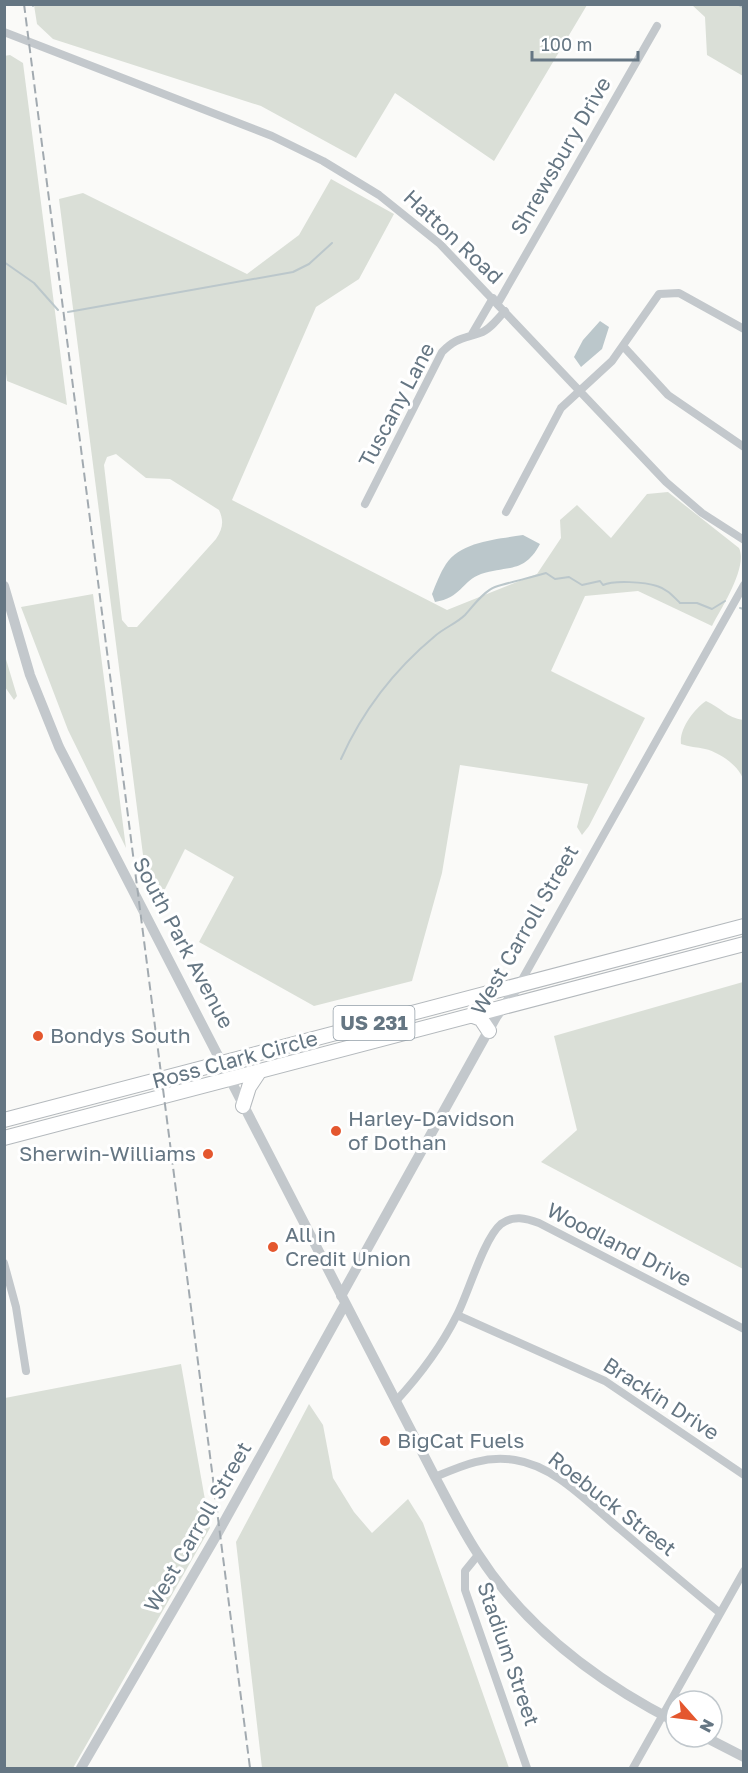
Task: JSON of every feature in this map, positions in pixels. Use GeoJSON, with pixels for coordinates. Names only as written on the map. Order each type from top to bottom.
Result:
{"type":"FeatureCollection","features":[{"type":"Feature","properties":{"kind":"highway","name":"Ross Clark Circle"},"geometry":{"type":"LineString","coordinates":[[4,1120],[744,926]]}},
{"type":"Feature","properties":{"kind":"highway","name":"Ross Clark Circle"},"geometry":{"type":"LineString","coordinates":[[4,1138],[744,944]]}},
{"type":"Feature","properties":{"kind":"highway"},"geometry":{"type":"LineString","coordinates":[[414,1013],[418,1030]]}},
{"type":"Feature","properties":{"kind":"highway"},"geometry":{"type":"LineString","coordinates":[[473,1016],[481,1019],[489,1031]]}},
{"type":"Feature","properties":{"kind":"highway"},"geometry":{"type":"LineString","coordinates":[[307,1041],[311,1058]]}},
{"type":"Feature","properties":{"kind":"highway"},"geometry":{"type":"LineString","coordinates":[[243,1106],[249,1087],[259,1072]]}},
{"type":"Feature","properties":{"kind":"street","name":"Shrewsbury Drive"},"geometry":{"type":"LineString","coordinates":[[495,301],[657,26]]}},
{"type":"Feature","properties":{"kind":"street","name":"Hatton Road"},"geometry":{"type":"LineString","coordinates":[[4,32],[246,125],[323,161],[379,195],[419,225],[505,311],[666,482],[702,513],[744,540]]}},
{"type":"Feature","properties":{"kind":"street"},"geometry":{"type":"LineString","coordinates":[[506,512],[561,408],[624,347],[659,294],[680,293],[744,329]]}},
{"type":"Feature","properties":{"kind":"street"},"geometry":{"type":"LineString","coordinates":[[472,334],[495,301]]}},
{"type":"Feature","properties":{"kind":"street","name":"Tuscany Lane"},"geometry":{"type":"LineString","coordinates":[[365,504],[442,352],[451,343],[490,327],[505,311]]}},
{"type":"Feature","properties":{"kind":"street"},"geometry":{"type":"LineString","coordinates":[[624,347],[668,395],[744,447]]}},
{"type":"Feature","properties":{"kind":"street","name":"West Carroll Street"},"geometry":{"type":"LineString","coordinates":[[81,1768],[219,1531],[489,1031],[519,985],[744,585]]}},
{"type":"Feature","properties":{"kind":"street","name":"South Park Avenue"},"geometry":{"type":"LineString","coordinates":[[4,586],[20,644],[52,730],[343,1300],[435,1478],[478,1555],[526,1614],[555,1642],[611,1685],[663,1715]]}},
{"type":"Feature","properties":{"kind":"street","name":"Woodland Drive"},"geometry":{"type":"LineString","coordinates":[[396,1401],[430,1361],[457,1315],[494,1230],[505,1221],[519,1217],[539,1223],[744,1329]]}},
{"type":"Feature","properties":{"kind":"street"},"geometry":{"type":"LineString","coordinates":[[4,1263],[16,1307],[26,1371]]}},
{"type":"Feature","properties":{"kind":"street","name":"Brackin Drive"},"geometry":{"type":"LineString","coordinates":[[457,1315],[604,1381],[744,1475]]}},
{"type":"Feature","properties":{"kind":"street","name":"Roebuck Street"},"geometry":{"type":"LineString","coordinates":[[435,1478],[461,1466],[490,1459],[512,1459],[540,1468],[566,1485],[720,1613]]}},
{"type":"Feature","properties":{"kind":"street","name":"Stadium Street"},"geometry":{"type":"LineString","coordinates":[[478,1555],[465,1570],[465,1590],[527,1768]]}},
{"type":"Feature","properties":{"kind":"street"},"geometry":{"type":"LineString","coordinates":[[633,1768],[744,1571]]}},
{"type":"Feature","properties":{"kind":"street"},"geometry":{"type":"LineString","coordinates":[[724,1747],[744,1757]]}},
{"type":"Feature","properties":{"kind":"shaded area"},"geometry":{"type":"Polygon","coordinates":[[[34,4],[587,5],[494,161],[395,93],[356,158],[261,106],[53,39],[37,24],[34,4]]]}},
{"type":"Feature","properties":{"kind":"shaded area"},"geometry":{"type":"Polygon","coordinates":[[[692,5],[743,5],[743,76],[707,55],[705,17],[692,5]]]}},
{"type":"Feature","properties":{"kind":"shaded area"},"geometry":{"type":"Polygon","coordinates":[[[10,55],[23,63],[67,405],[7,381],[4,359],[4,56],[10,55]]]}},
{"type":"Feature","properties":{"kind":"shaded area"},"geometry":{"type":"Polygon","coordinates":[[[331,179],[394,214],[359,279],[316,307],[232,500],[447,610],[537,574],[561,538],[560,520],[577,505],[611,538],[647,494],[668,492],[739,548],[741,556],[733,587],[712,626],[638,591],[585,596],[551,671],[645,718],[589,826],[582,835],[577,827],[588,784],[460,765],[442,873],[412,981],[314,1006],[199,942],[234,877],[185,849],[162,895],[147,886],[59,199],[83,193],[247,274],[299,235],[331,179]],[[116,454],[107,457],[104,465],[122,620],[128,627],[137,627],[216,539],[222,524],[219,510],[170,479],[146,478],[116,454]]]}},
{"type":"Feature","properties":{"kind":"shaded area"},"geometry":{"type":"Polygon","coordinates":[[[600,321],[609,327],[602,349],[581,367],[574,357],[583,340],[600,321]]]}},
{"type":"Feature","properties":{"kind":"shaded area"},"geometry":{"type":"Polygon","coordinates":[[[523,535],[540,544],[528,560],[515,567],[481,574],[450,597],[435,602],[432,594],[442,571],[453,556],[481,542],[523,535]]]}},
{"type":"Feature","properties":{"kind":"shaded area"},"geometry":{"type":"Polygon","coordinates":[[[93,594],[126,848],[68,730],[21,607],[93,594]]]}},
{"type":"Feature","properties":{"kind":"shaded area"},"geometry":{"type":"Polygon","coordinates":[[[5,656],[17,696],[14,700],[5,687],[5,656]]]}},
{"type":"Feature","properties":{"kind":"shaded area"},"geometry":{"type":"Polygon","coordinates":[[[706,701],[732,717],[743,720],[743,779],[737,769],[722,756],[681,744],[682,732],[688,720],[706,701]]]}},
{"type":"Feature","properties":{"kind":"shaded area"},"geometry":{"type":"Polygon","coordinates":[[[744,982],[743,1269],[541,1162],[577,1130],[554,1036],[744,982]]]}},
{"type":"Feature","properties":{"kind":"shaded area"},"geometry":{"type":"Polygon","coordinates":[[[181,1364],[210,1528],[73,1768],[5,1768],[5,1398],[181,1364]]]}},
{"type":"Feature","properties":{"kind":"shaded area"},"geometry":{"type":"Polygon","coordinates":[[[309,1404],[323,1425],[333,1478],[354,1512],[372,1533],[408,1499],[423,1523],[509,1768],[262,1768],[236,1542],[309,1404]]]}},
{"type":"Feature","properties":{"kind":"waterway"},"geometry":{"type":"LineString","coordinates":[[737,4],[744,8]]}},
{"type":"Feature","properties":{"kind":"waterway"},"geometry":{"type":"LineString","coordinates":[[68,312],[293,272],[309,264],[332,243]]}},
{"type":"Feature","properties":{"kind":"waterway"},"geometry":{"type":"LineString","coordinates":[[4,262],[34,283],[58,310]]}},
{"type":"Feature","properties":{"kind":"waterway"},"geometry":{"type":"LineString","coordinates":[[341,759],[359,724],[393,677],[420,649],[462,618],[483,595],[495,587],[546,573],[555,579],[569,577],[582,585],[600,581],[603,585],[622,582],[652,585],[661,587],[680,603],[697,603],[712,609],[725,601]]}},
{"type":"Feature","properties":{"kind":"waterway"},"geometry":{"type":"LineString","coordinates":[[740,608],[744,609]]}},
{"type":"Feature","properties":{"kind":"railway"},"geometry":{"type":"LineString","coordinates":[[24,4],[250,1768]]}},
{"type":"Feature","properties":{"kind":"place","name":"Bondys South"},"geometry":{"type":"Point","coordinates":[38,1036]}},
{"type":"Feature","properties":{"kind":"place","name":"Harley-Davidson of Dothan"},"geometry":{"type":"Point","coordinates":[336,1131]}},
{"type":"Feature","properties":{"kind":"place","name":"Sherwin-Williams"},"geometry":{"type":"Point","coordinates":[208,1154]}},
{"type":"Feature","properties":{"kind":"place","name":"All in Credit Union"},"geometry":{"type":"Point","coordinates":[273,1247]}},
{"type":"Feature","properties":{"kind":"place","name":"BigCat Fuels"},"geometry":{"type":"Point","coordinates":[385,1441]}}]}
